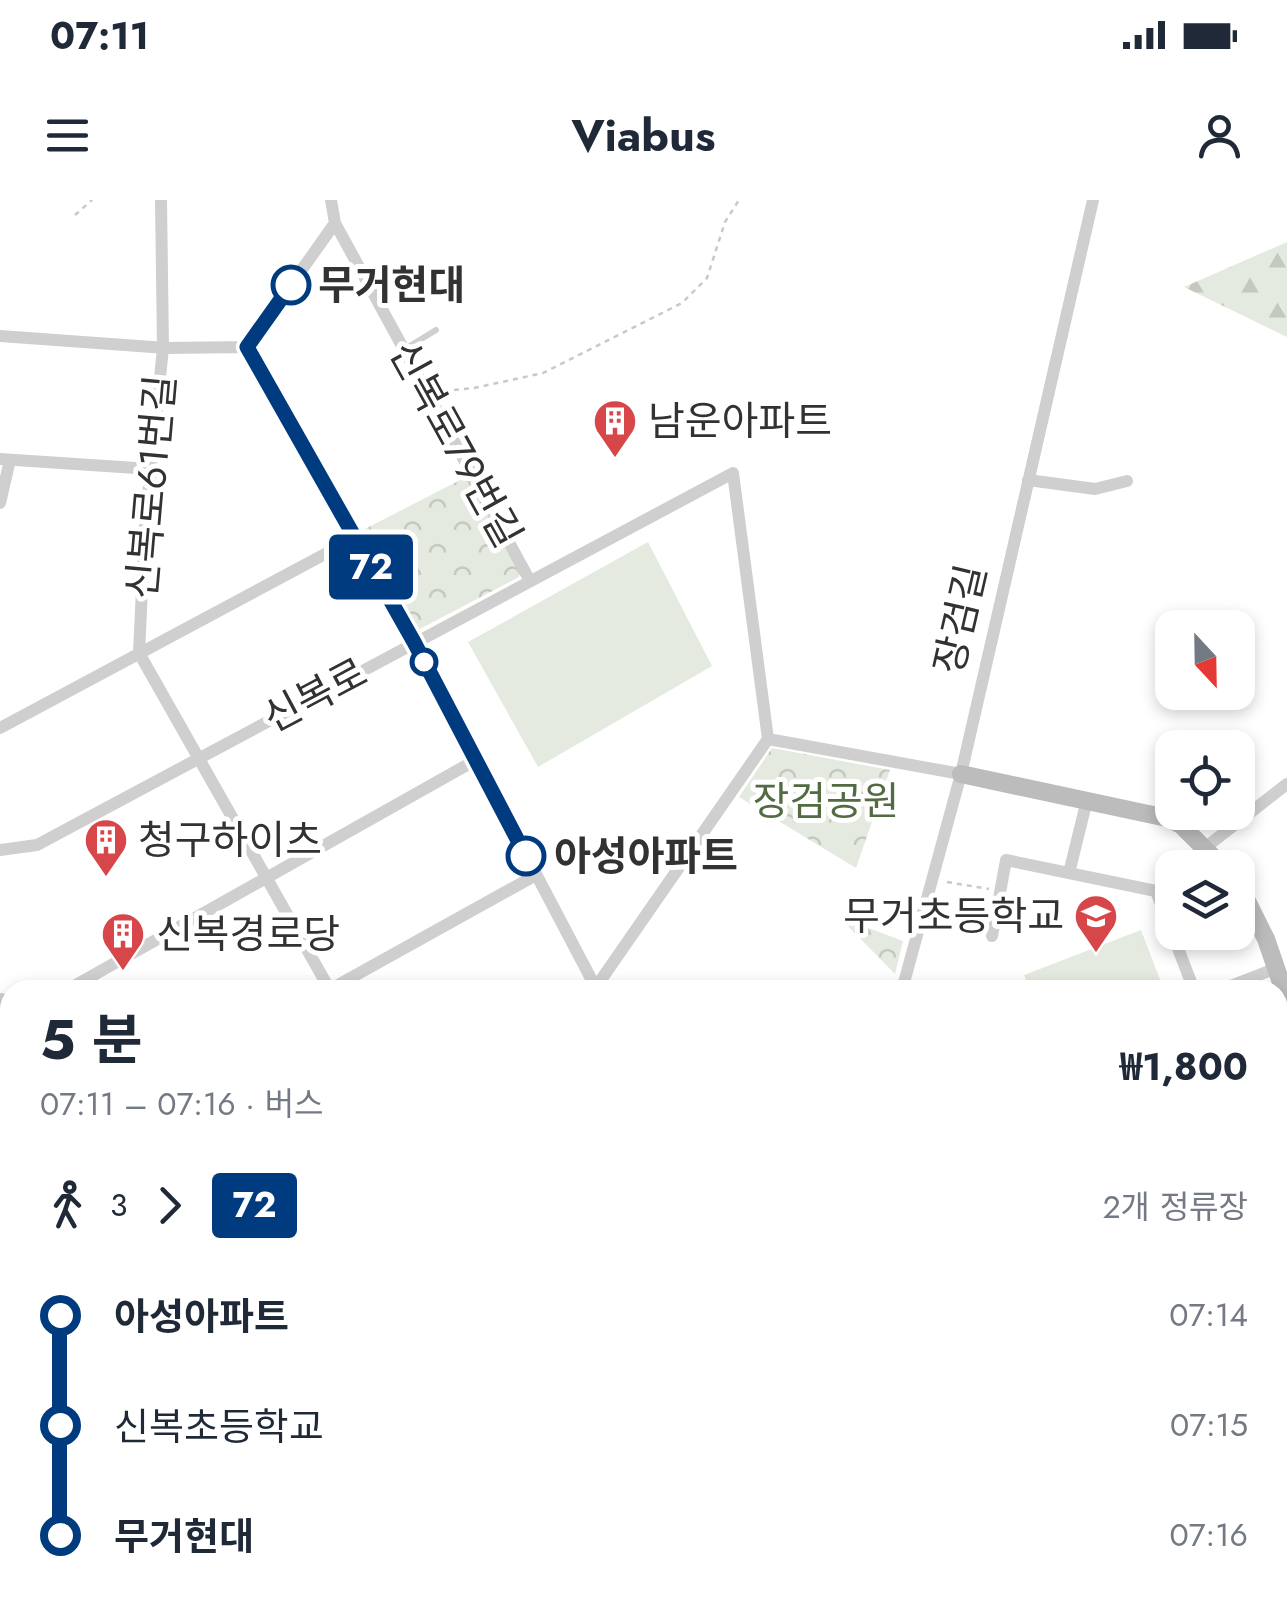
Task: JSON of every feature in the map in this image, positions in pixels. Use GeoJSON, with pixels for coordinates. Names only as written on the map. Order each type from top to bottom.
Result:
{"type":"FeatureCollection","features":[{"type":"Feature","properties":{"kind":"main road"},"geometry":{"type":"LineString","coordinates":[[961,774],[1167,818],[1209,850]]}},
{"type":"Feature","properties":{"kind":"main road"},"geometry":{"type":"LineString","coordinates":[[1255,920],[1281,980]]}},
{"type":"Feature","properties":{"kind":"street","name":"신복로61번길"},"geometry":{"type":"LineString","coordinates":[[161,200],[163,348],[139,653],[324,980]]}},
{"type":"Feature","properties":{"kind":"street","name":"신복로79번길"},"geometry":{"type":"LineString","coordinates":[[331,200],[336,223],[530,581]]}},
{"type":"Feature","properties":{"kind":"street","name":"장검길"},"geometry":{"type":"LineString","coordinates":[[905,980],[961,774],[1093,200]]}},
{"type":"Feature","properties":{"kind":"street"},"geometry":{"type":"LineString","coordinates":[[247,347],[336,223]]}},
{"type":"Feature","properties":{"kind":"street"},"geometry":{"type":"LineString","coordinates":[[0,336],[163,348],[247,347]]}},
{"type":"Feature","properties":{"kind":"street"},"geometry":{"type":"LineString","coordinates":[[247,347],[414,642],[591,980]]}},
{"type":"Feature","properties":{"kind":"street"},"geometry":{"type":"LineString","coordinates":[[0,503],[5,459],[151,469]]}},
{"type":"Feature","properties":{"kind":"street","name":"신복로"},"geometry":{"type":"LineString","coordinates":[[0,850],[37,845],[733,473],[768,739]]}},
{"type":"Feature","properties":{"kind":"street"},"geometry":{"type":"LineString","coordinates":[[1028,480],[1095,489],[1127,481]]}},
{"type":"Feature","properties":{"kind":"street"},"geometry":{"type":"LineString","coordinates":[[0,728],[355,538]]}},
{"type":"Feature","properties":{"kind":"street"},"geometry":{"type":"LineString","coordinates":[[602,980],[768,739],[961,774]]}},
{"type":"Feature","properties":{"kind":"street"},"geometry":{"type":"LineString","coordinates":[[85,980],[474,760]]}},
{"type":"Feature","properties":{"kind":"street"},"geometry":{"type":"LineString","coordinates":[[1203,850],[1287,784]]}},
{"type":"Feature","properties":{"kind":"street"},"geometry":{"type":"LineString","coordinates":[[1069,873],[1085,808]]}},
{"type":"Feature","properties":{"kind":"street"},"geometry":{"type":"LineString","coordinates":[[992,936],[1006,860],[1155,891]]}},
{"type":"Feature","properties":{"kind":"street"},"geometry":{"type":"LineString","coordinates":[[348,980],[536,875]]}},
{"type":"Feature","properties":{"kind":"street"},"geometry":{"type":"LineString","coordinates":[[1179,950],[1190,980]]}},
{"type":"Feature","properties":{"kind":"street"},"geometry":{"type":"LineString","coordinates":[[1246,980],[1277,968]]}},
{"type":"Feature","properties":{"kind":"lane"},"geometry":{"type":"LineString","coordinates":[[404,349],[436,330]]}},
{"type":"Feature","properties":{"kind":"path"},"geometry":{"type":"LineString","coordinates":[[74,215],[92,200]]}},
{"type":"Feature","properties":{"kind":"path"},"geometry":{"type":"LineString","coordinates":[[428,393],[543,373],[682,304],[707,278],[724,222],[739,200]]}},
{"type":"Feature","properties":{"kind":"path"},"geometry":{"type":"LineString","coordinates":[[931,880],[1000,891]]}},
{"type":"Feature","properties":{"kind":"green space"},"geometry":{"type":"Polygon","coordinates":[[[1287,242],[1287,337],[1184,287],[1287,242]]]}},
{"type":"Feature","properties":{"kind":"green space"},"geometry":{"type":"Polygon","coordinates":[[[468,476],[520,569],[519,577],[416,631],[359,532],[468,476]]]}},
{"type":"Feature","properties":{"kind":"green space"},"geometry":{"type":"Polygon","coordinates":[[[648,542],[712,666],[538,767],[468,642],[648,542]]]}},
{"type":"Feature","properties":{"kind":"green space","name":"장검공원"},"geometry":{"type":"Polygon","coordinates":[[[772,748],[890,770],[856,868],[739,797],[772,748]]]}},
{"type":"Feature","properties":{"kind":"green space"},"geometry":{"type":"Polygon","coordinates":[[[839,917],[903,941],[895,974],[839,917]]]}},
{"type":"Feature","properties":{"kind":"green space"},"geometry":{"type":"Polygon","coordinates":[[[1141,930],[1160,980],[1026,980],[1024,975],[1141,930]]]}},
{"type":"Feature","properties":{"kind":"bus line","name":"72"},"geometry":{"type":"LineString","coordinates":[[291,285],[247,347],[414,642],[526,856]]}},
{"type":"Feature","properties":{"kind":"place","name":"무거현대"},"geometry":{"type":"Point","coordinates":[291,285]}},
{"type":"Feature","properties":{"kind":"place","name":"남운아파트"},"geometry":{"type":"Point","coordinates":[615,459]}},
{"type":"Feature","properties":{"kind":"place","name":"아성아파트"},"geometry":{"type":"Point","coordinates":[526,856]}},
{"type":"Feature","properties":{"kind":"place","name":"청구하이츠"},"geometry":{"type":"Point","coordinates":[106,878]}},
{"type":"Feature","properties":{"kind":"place","name":"무거초등학교"},"geometry":{"type":"Point","coordinates":[1096,954]}},
{"type":"Feature","properties":{"kind":"place","name":"신복경로당"},"geometry":{"type":"Point","coordinates":[123,972]}}]}
